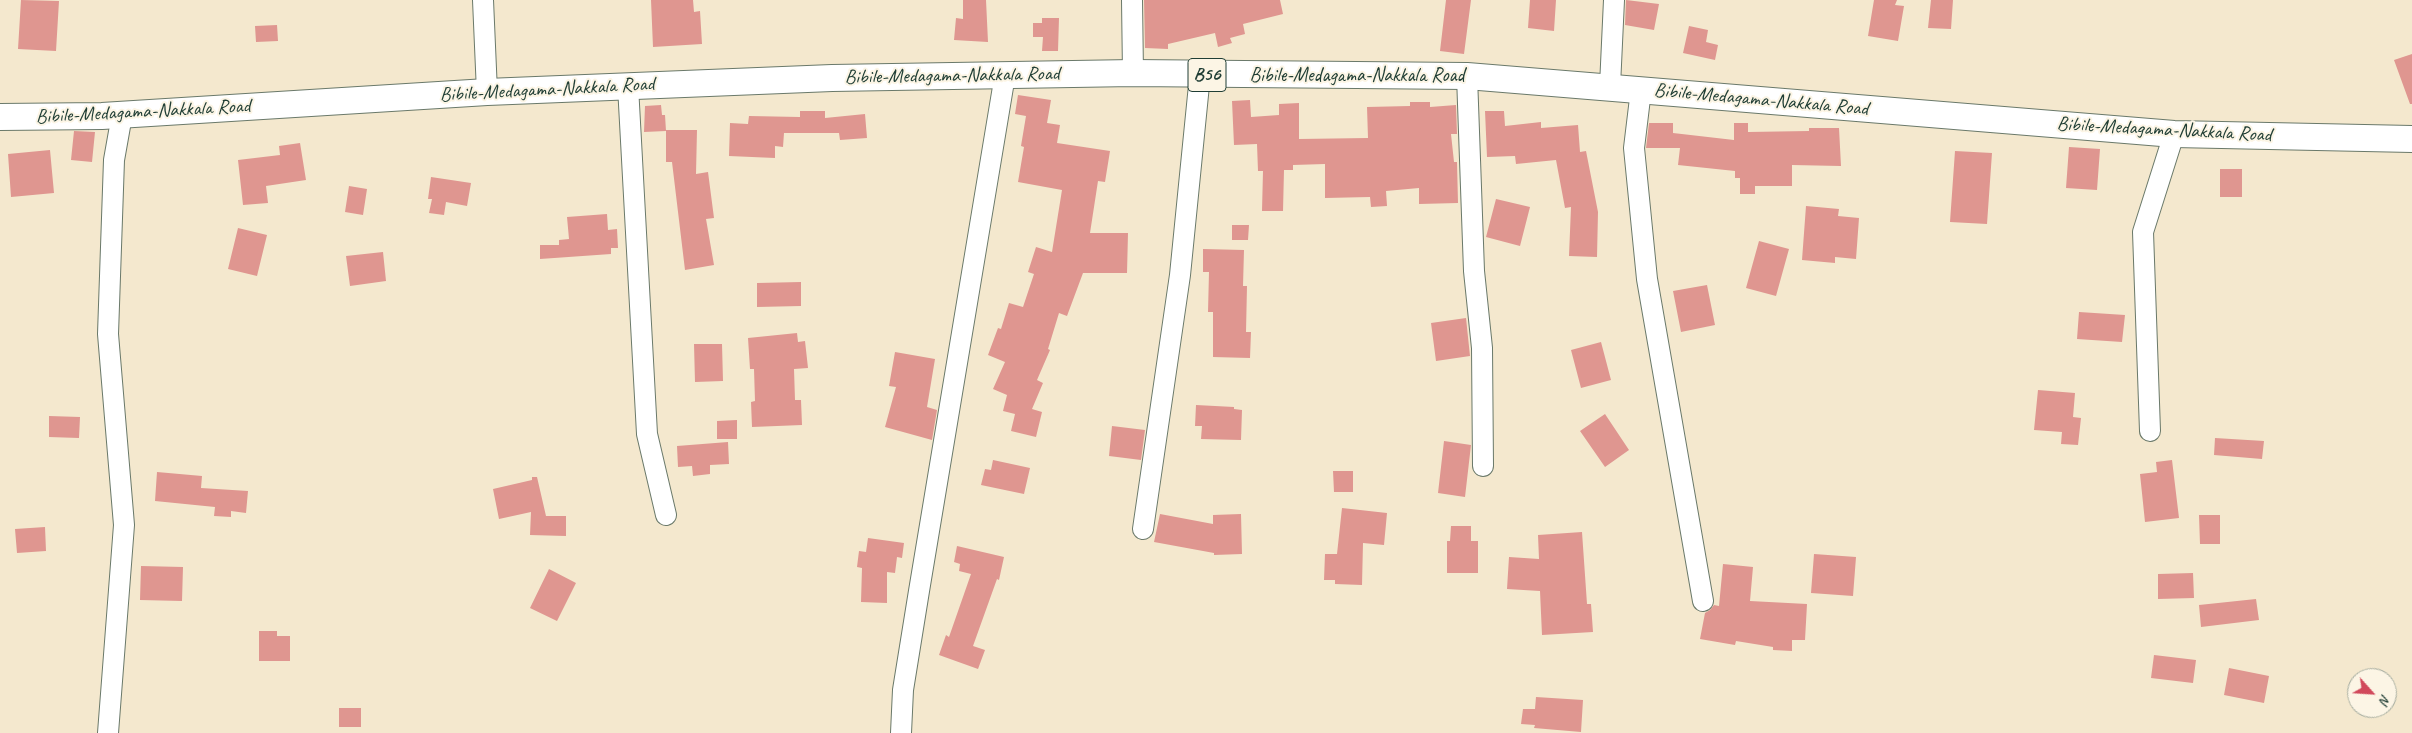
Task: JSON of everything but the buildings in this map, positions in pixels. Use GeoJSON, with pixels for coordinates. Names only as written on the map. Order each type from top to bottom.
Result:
{"type":"FeatureCollection","features":[{"type":"Feature","properties":{"kind":"main road","name":"Bibile-Medagama-Nakkala Road"},"geometry":{"type":"LineString","coordinates":[[0,117],[122,115],[487,92],[628,86],[1005,75],[1133,73],[1466,76],[1610,86],[2174,134],[2412,139]]}},
{"type":"Feature","properties":{"kind":"street"},"geometry":{"type":"LineString","coordinates":[[483,0],[487,92]]}},
{"type":"Feature","properties":{"kind":"street"},"geometry":{"type":"LineString","coordinates":[[1132,0],[1133,73]]}},
{"type":"Feature","properties":{"kind":"street"},"geometry":{"type":"LineString","coordinates":[[1610,86],[1614,0]]}},
{"type":"Feature","properties":{"kind":"street"},"geometry":{"type":"LineString","coordinates":[[901,733],[903,690],[1005,75]]}},
{"type":"Feature","properties":{"kind":"street"},"geometry":{"type":"LineString","coordinates":[[1143,529],[1180,275],[1200,75]]}},
{"type":"Feature","properties":{"kind":"street"},"geometry":{"type":"LineString","coordinates":[[1466,76],[1474,271],[1482,348],[1483,466]]}},
{"type":"Feature","properties":{"kind":"street"},"geometry":{"type":"LineString","coordinates":[[628,86],[647,434],[666,515]]}},
{"type":"Feature","properties":{"kind":"street"},"geometry":{"type":"LineString","coordinates":[[1641,90],[1634,148],[1647,279],[1703,601]]}},
{"type":"Feature","properties":{"kind":"street"},"geometry":{"type":"LineString","coordinates":[[108,733],[124,525],[108,334],[114,160],[122,115]]}},
{"type":"Feature","properties":{"kind":"street"},"geometry":{"type":"LineString","coordinates":[[2150,431],[2144,232],[2174,134]]}}]}
